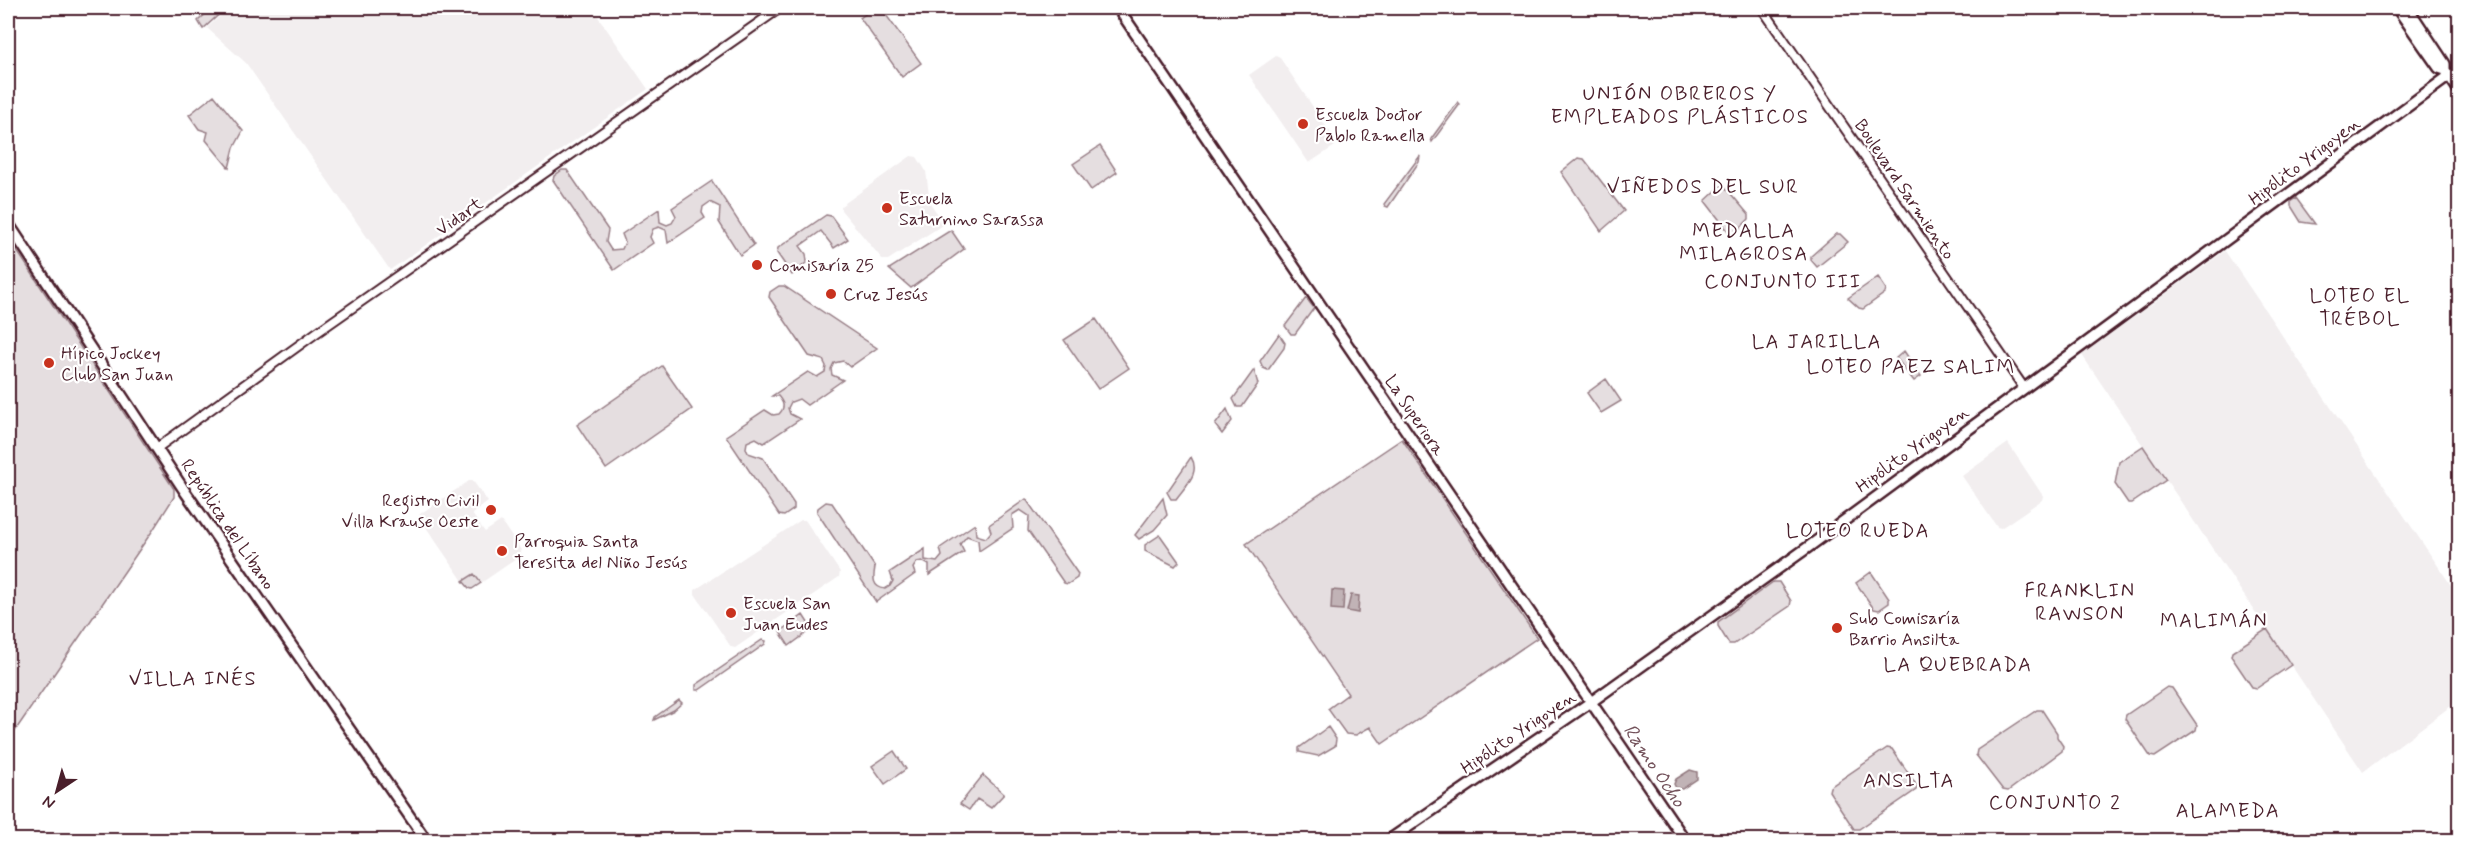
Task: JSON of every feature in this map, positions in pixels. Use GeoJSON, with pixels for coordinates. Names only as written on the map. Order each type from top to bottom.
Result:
{"type":"FeatureCollection","features":[{"type":"Feature","properties":{"kind":"main road","name":"La Superiora"},"geometry":{"type":"LineString","coordinates":[[1118,8],[1685,840]]}},
{"type":"Feature","properties":{"kind":"main road"},"geometry":{"type":"LineString","coordinates":[[2397,8],[2439,68],[2447,73]]}},
{"type":"Feature","properties":{"kind":"main road"},"geometry":{"type":"LineString","coordinates":[[2408,8],[2445,64],[2447,73],[2460,92]]}},
{"type":"Feature","properties":{"kind":"main road","name":"Hipólito Yrigoyen"},"geometry":{"type":"LineString","coordinates":[[1389,840],[1591,702],[1816,541],[2447,73]]}},
{"type":"Feature","properties":{"kind":"main road","name":"República del Líbano"},"geometry":{"type":"LineString","coordinates":[[8,223],[157,448],[426,840]]}},
{"type":"Feature","properties":{"kind":"street","name":"Vidart"},"geometry":{"type":"LineString","coordinates":[[157,448],[316,333],[780,8]]}},
{"type":"Feature","properties":{"kind":"street","name":"Boulevard Sarmiento"},"geometry":{"type":"LineString","coordinates":[[1762,8],[2024,388]]}},
{"type":"Feature","properties":{"kind":"street"},"geometry":{"type":"LineString","coordinates":[[2447,73],[2460,69]]}},
{"type":"Feature","properties":{"kind":"shaded area"},"geometry":{"type":"Polygon","coordinates":[[[212,8],[226,8],[203,29],[198,21],[212,8]]]}},
{"type":"Feature","properties":{"kind":"shaded area"},"geometry":{"type":"Polygon","coordinates":[[[229,8],[592,8],[648,89],[390,270],[246,63],[207,28],[229,8]]]}},
{"type":"Feature","properties":{"kind":"shaded area"},"geometry":{"type":"Polygon","coordinates":[[[874,8],[881,8],[921,63],[902,77],[860,18],[874,8]]]}},
{"type":"Feature","properties":{"kind":"shaded area","name":"Escuela Doctor Pablo Ramella"},"geometry":{"type":"Polygon","coordinates":[[[1276,56],[1280,58],[1336,141],[1335,146],[1309,163],[1249,75],[1276,56]]]}},
{"type":"Feature","properties":{"kind":"shaded area"},"geometry":{"type":"Polygon","coordinates":[[[214,95],[243,131],[234,148],[229,168],[206,140],[208,132],[199,129],[189,115],[214,95]]]}},
{"type":"Feature","properties":{"kind":"shaded area"},"geometry":{"type":"Polygon","coordinates":[[[1458,102],[1460,104],[1432,142],[1431,139],[1458,102]]]}},
{"type":"Feature","properties":{"kind":"shaded area"},"geometry":{"type":"Polygon","coordinates":[[[1100,146],[1117,172],[1091,190],[1073,164],[1100,146]]]}},
{"type":"Feature","properties":{"kind":"shaded area","name":"Escuela Saturnino Sarassa"},"geometry":{"type":"Polygon","coordinates":[[[911,156],[917,157],[926,171],[930,203],[942,220],[941,226],[888,260],[883,260],[841,210],[841,206],[911,156]]]}},
{"type":"Feature","properties":{"kind":"shaded area"},"geometry":{"type":"Polygon","coordinates":[[[1420,156],[1419,162],[1388,207],[1385,206],[1384,204],[1420,156]]]}},
{"type":"Feature","properties":{"kind":"shaded area"},"geometry":{"type":"Polygon","coordinates":[[[1578,158],[1584,159],[1624,211],[1601,231],[1561,172],[1578,158]]]}},
{"type":"Feature","properties":{"kind":"shaded area"},"geometry":{"type":"Polygon","coordinates":[[[562,170],[567,170],[608,230],[606,242],[611,250],[622,249],[625,242],[622,234],[659,209],[660,222],[667,225],[672,223],[676,216],[672,208],[712,181],[754,245],[740,255],[719,222],[720,207],[710,202],[703,207],[702,213],[705,218],[668,243],[666,230],[659,227],[653,229],[650,237],[653,243],[614,270],[553,180],[554,176],[562,170]]]}},
{"type":"Feature","properties":{"kind":"shaded area"},"geometry":{"type":"Polygon","coordinates":[[[1721,186],[1725,187],[1749,215],[1749,219],[1732,236],[1705,201],[1721,186]]]}},
{"type":"Feature","properties":{"kind":"shaded area"},"geometry":{"type":"Polygon","coordinates":[[[2296,198],[2315,224],[2301,222],[2291,206],[2291,201],[2296,198]]]}},
{"type":"Feature","properties":{"kind":"shaded area"},"geometry":{"type":"Polygon","coordinates":[[[826,215],[831,216],[848,239],[834,248],[821,231],[800,246],[806,254],[807,262],[792,275],[777,253],[778,248],[826,215]]]}},
{"type":"Feature","properties":{"kind":"shaded area"},"geometry":{"type":"Polygon","coordinates":[[[951,230],[964,249],[911,288],[889,269],[951,230]]]}},
{"type":"Feature","properties":{"kind":"shaded area"},"geometry":{"type":"Polygon","coordinates":[[[1836,234],[1840,234],[1848,242],[1817,267],[1811,260],[1811,256],[1836,234]]]}},
{"type":"Feature","properties":{"kind":"shaded area","name":"Hípico Jockey Club San Juan"},"geometry":{"type":"Polygon","coordinates":[[[8,237],[174,489],[174,497],[8,741],[8,237]]]}},
{"type":"Feature","properties":{"kind":"shaded area"},"geometry":{"type":"Polygon","coordinates":[[[2225,251],[2459,597],[2459,700],[2363,772],[2082,355],[2225,251]]]}},
{"type":"Feature","properties":{"kind":"shaded area"},"geometry":{"type":"Polygon","coordinates":[[[1878,277],[1886,289],[1885,293],[1863,309],[1848,298],[1878,277]]]}},
{"type":"Feature","properties":{"kind":"shaded area"},"geometry":{"type":"Polygon","coordinates":[[[779,286],[784,286],[877,348],[850,367],[843,361],[834,363],[831,369],[832,375],[843,380],[807,405],[799,399],[791,402],[788,408],[790,414],[800,419],[764,443],[756,438],[747,442],[748,453],[763,458],[794,504],[794,509],[784,516],[779,515],[726,436],[765,410],[773,415],[779,414],[783,407],[782,402],[778,396],[772,396],[808,372],[817,377],[825,372],[826,366],[823,360],[809,356],[769,297],[770,292],[779,286]]]}},
{"type":"Feature","properties":{"kind":"shaded area"},"geometry":{"type":"Polygon","coordinates":[[[1306,298],[1314,308],[1295,334],[1291,334],[1285,326],[1306,298]]]}},
{"type":"Feature","properties":{"kind":"shaded area"},"geometry":{"type":"Polygon","coordinates":[[[1096,319],[1129,368],[1098,389],[1064,340],[1096,319]]]}},
{"type":"Feature","properties":{"kind":"shaded area"},"geometry":{"type":"Polygon","coordinates":[[[1279,334],[1285,343],[1284,348],[1268,370],[1263,368],[1260,361],[1279,334]]]}},
{"type":"Feature","properties":{"kind":"shaded area"},"geometry":{"type":"Polygon","coordinates":[[[1904,351],[1921,376],[1914,381],[1896,358],[1904,351]]]}},
{"type":"Feature","properties":{"kind":"shaded area"},"geometry":{"type":"Polygon","coordinates":[[[662,366],[692,409],[606,469],[577,425],[662,366]]]}},
{"type":"Feature","properties":{"kind":"shaded area"},"geometry":{"type":"Polygon","coordinates":[[[1254,370],[1258,384],[1242,407],[1237,407],[1233,399],[1254,370]]]}},
{"type":"Feature","properties":{"kind":"shaded area"},"geometry":{"type":"Polygon","coordinates":[[[1606,379],[1621,401],[1601,413],[1587,393],[1606,379]]]}},
{"type":"Feature","properties":{"kind":"shaded area"},"geometry":{"type":"Polygon","coordinates":[[[1227,409],[1232,421],[1222,434],[1215,425],[1227,409]]]}},
{"type":"Feature","properties":{"kind":"shaded area"},"geometry":{"type":"Polygon","coordinates":[[[1402,439],[1537,638],[1382,744],[1370,727],[1356,735],[1346,734],[1328,709],[1348,694],[1246,544],[1402,439]]]}},
{"type":"Feature","properties":{"kind":"shaded area"},"geometry":{"type":"Polygon","coordinates":[[[2008,443],[2043,496],[2042,500],[2001,528],[1997,527],[1962,476],[2008,443]]]}},
{"type":"Feature","properties":{"kind":"shaded area"},"geometry":{"type":"Polygon","coordinates":[[[2143,446],[2166,480],[2132,503],[2128,503],[2115,484],[2119,462],[2143,446]]]}},
{"type":"Feature","properties":{"kind":"shaded area"},"geometry":{"type":"Polygon","coordinates":[[[1191,457],[1194,468],[1191,479],[1176,499],[1171,499],[1167,492],[1191,457]]]}},
{"type":"Feature","properties":{"kind":"shaded area"},"geometry":{"type":"Polygon","coordinates":[[[469,481],[473,481],[488,502],[472,514],[485,532],[501,521],[521,550],[519,557],[481,583],[474,574],[463,581],[419,517],[420,514],[469,481]]]}},
{"type":"Feature","properties":{"kind":"shaded area"},"geometry":{"type":"Polygon","coordinates":[[[1163,498],[1167,515],[1154,530],[1139,539],[1135,535],[1163,498]]]}},
{"type":"Feature","properties":{"kind":"shaded area"},"geometry":{"type":"Polygon","coordinates":[[[1026,499],[1078,574],[1077,578],[1068,584],[1064,583],[1028,531],[1029,516],[1020,510],[1012,515],[1013,528],[979,551],[978,540],[967,536],[960,544],[964,552],[929,575],[929,565],[922,561],[917,562],[913,568],[915,574],[876,602],[817,512],[818,508],[826,502],[832,503],[875,567],[876,584],[885,589],[893,581],[890,572],[925,549],[925,560],[937,562],[942,556],[940,548],[975,524],[976,535],[986,538],[991,532],[989,525],[1026,499]]]}},
{"type":"Feature","properties":{"kind":"shaded area"},"geometry":{"type":"Polygon","coordinates":[[[801,520],[805,520],[840,572],[839,577],[735,648],[731,647],[695,594],[695,590],[801,520]]]}},
{"type":"Feature","properties":{"kind":"shaded area"},"geometry":{"type":"Polygon","coordinates":[[[1160,535],[1179,562],[1175,566],[1145,551],[1145,545],[1160,535]]]}},
{"type":"Feature","properties":{"kind":"shaded area"},"geometry":{"type":"Polygon","coordinates":[[[1871,572],[1889,599],[1889,603],[1879,610],[1874,609],[1856,583],[1871,572]]]}},
{"type":"Feature","properties":{"kind":"shaded area"},"geometry":{"type":"Polygon","coordinates":[[[474,574],[481,583],[472,589],[463,581],[474,574]]]}},
{"type":"Feature","properties":{"kind":"shaded area"},"geometry":{"type":"Polygon","coordinates":[[[1773,582],[1779,582],[1791,601],[1790,606],[1734,644],[1729,644],[1718,622],[1773,582]]]}},
{"type":"Feature","properties":{"kind":"shaded area"},"geometry":{"type":"Polygon","coordinates":[[[1332,590],[1344,591],[1343,610],[1331,609],[1332,590]]]}},
{"type":"Feature","properties":{"kind":"shaded area"},"geometry":{"type":"Polygon","coordinates":[[[1351,595],[1359,596],[1358,613],[1347,611],[1351,595]]]}},
{"type":"Feature","properties":{"kind":"shaded area"},"geometry":{"type":"Polygon","coordinates":[[[803,615],[812,629],[789,646],[780,632],[803,615]]]}},
{"type":"Feature","properties":{"kind":"shaded area"},"geometry":{"type":"Polygon","coordinates":[[[2267,629],[2291,665],[2257,688],[2252,687],[2231,656],[2232,652],[2267,629]]]}},
{"type":"Feature","properties":{"kind":"shaded area"},"geometry":{"type":"Polygon","coordinates":[[[762,640],[766,641],[765,644],[696,690],[696,685],[762,640]]]}},
{"type":"Feature","properties":{"kind":"shaded area"},"geometry":{"type":"Polygon","coordinates":[[[2167,687],[2172,688],[2197,725],[2196,730],[2155,757],[2150,756],[2125,719],[2126,715],[2167,687]]]}},
{"type":"Feature","properties":{"kind":"shaded area"},"geometry":{"type":"Polygon","coordinates":[[[679,700],[682,703],[674,710],[654,720],[655,717],[679,700]]]}},
{"type":"Feature","properties":{"kind":"shaded area"},"geometry":{"type":"Polygon","coordinates":[[[2037,710],[2042,710],[2057,733],[2063,746],[2062,751],[2008,791],[2003,790],[1976,755],[1977,750],[2037,710]]]}},
{"type":"Feature","properties":{"kind":"shaded area"},"geometry":{"type":"Polygon","coordinates":[[[1328,727],[1336,739],[1335,746],[1318,756],[1299,752],[1299,748],[1328,727]]]}},
{"type":"Feature","properties":{"kind":"shaded area"},"geometry":{"type":"Polygon","coordinates":[[[1887,748],[1892,749],[1917,786],[1916,790],[1859,829],[1854,829],[1829,791],[1830,787],[1887,748]]]}},
{"type":"Feature","properties":{"kind":"shaded area"},"geometry":{"type":"Polygon","coordinates":[[[894,751],[906,769],[885,784],[872,766],[894,751]]]}},
{"type":"Feature","properties":{"kind":"shaded area"},"geometry":{"type":"Polygon","coordinates":[[[1690,770],[1697,772],[1697,779],[1682,789],[1676,788],[1674,784],[1676,779],[1690,770]]]}},
{"type":"Feature","properties":{"kind":"shaded area"},"geometry":{"type":"Polygon","coordinates":[[[983,775],[1004,794],[991,808],[977,799],[969,810],[960,804],[983,775]]]}},
{"type":"Feature","properties":{"kind":"waterway","name":"Ramo Ocho"},"geometry":{"type":"LineString","coordinates":[[1641,784],[1680,840]]}},
{"type":"Feature","properties":{"kind":"place","name":"Escuela Doctor Pablo Ramella"},"geometry":{"type":"Point","coordinates":[1303,124]}},
{"type":"Feature","properties":{"kind":"place","name":"Escuela Saturnino Sarassa"},"geometry":{"type":"Point","coordinates":[887,208]}},
{"type":"Feature","properties":{"kind":"place","name":"Comisaría 25"},"geometry":{"type":"Point","coordinates":[757,265]}},
{"type":"Feature","properties":{"kind":"place","name":"Cruz Jesús"},"geometry":{"type":"Point","coordinates":[831,294]}},
{"type":"Feature","properties":{"kind":"place","name":"Hípico Jockey Club San Juan"},"geometry":{"type":"Point","coordinates":[49,363]}},
{"type":"Feature","properties":{"kind":"place","name":"Registro Civil Villa Krause Oeste"},"geometry":{"type":"Point","coordinates":[491,510]}},
{"type":"Feature","properties":{"kind":"place","name":"Parroquia Santa Teresita del Niño Jesús"},"geometry":{"type":"Point","coordinates":[502,551]}},
{"type":"Feature","properties":{"kind":"place","name":"Escuela San Juan Eudes"},"geometry":{"type":"Point","coordinates":[731,613]}},
{"type":"Feature","properties":{"kind":"place","name":"Sub Comisaría Barrio Ansilta"},"geometry":{"type":"Point","coordinates":[1837,628]}},
{"type":"Feature","properties":{"kind":"district","name":"UNIÓN OBREROS Y EMPLEADOS PLÁSTICOS"},"geometry":{"type":"Point","coordinates":[1680,104]}},
{"type":"Feature","properties":{"kind":"district","name":"VIÑEDOS DEL SUR"},"geometry":{"type":"Point","coordinates":[1703,186]}},
{"type":"Feature","properties":{"kind":"district","name":"MEDALLA MILAGROSA"},"geometry":{"type":"Point","coordinates":[1744,242]}},
{"type":"Feature","properties":{"kind":"district","name":"CONJUNTO III"},"geometry":{"type":"Point","coordinates":[1783,281]}},
{"type":"Feature","properties":{"kind":"district","name":"LOTEO EL TRÉBOL"},"geometry":{"type":"Point","coordinates":[2360,306]}},
{"type":"Feature","properties":{"kind":"district","name":"LA JARILLA"},"geometry":{"type":"Point","coordinates":[1817,341]}},
{"type":"Feature","properties":{"kind":"district","name":"LOTEO PAEZ SALIM"},"geometry":{"type":"Point","coordinates":[1911,366]}},
{"type":"Feature","properties":{"kind":"district","name":"LOTEO RUEDA"},"geometry":{"type":"Point","coordinates":[1858,530]}},
{"type":"Feature","properties":{"kind":"district","name":"FRANKLIN RAWSON"},"geometry":{"type":"Point","coordinates":[2080,602]}},
{"type":"Feature","properties":{"kind":"district","name":"MALIMÁN"},"geometry":{"type":"Point","coordinates":[2214,620]}},
{"type":"Feature","properties":{"kind":"district","name":"LA QUEBRADA"},"geometry":{"type":"Point","coordinates":[1958,664]}},
{"type":"Feature","properties":{"kind":"district","name":"VILLA INÉS"},"geometry":{"type":"Point","coordinates":[193,678]}},
{"type":"Feature","properties":{"kind":"district","name":"ANSILTA"},"geometry":{"type":"Point","coordinates":[1909,780]}},
{"type":"Feature","properties":{"kind":"district","name":"CONJUNTO 2"},"geometry":{"type":"Point","coordinates":[2055,802]}},
{"type":"Feature","properties":{"kind":"district","name":"ALAMEDA"},"geometry":{"type":"Point","coordinates":[2228,810]}}]}
